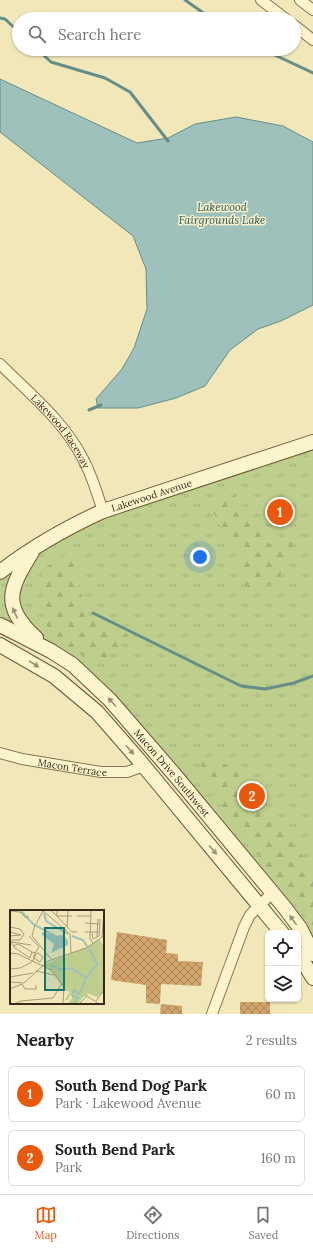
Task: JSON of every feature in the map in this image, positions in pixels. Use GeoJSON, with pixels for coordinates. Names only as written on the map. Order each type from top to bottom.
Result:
{"type":"FeatureCollection","features":[{"type":"Feature","properties":{"kind":"street"},"geometry":{"type":"LineString","coordinates":[[261,0],[277,12]]}},
{"type":"Feature","properties":{"kind":"street"},"geometry":{"type":"LineString","coordinates":[[300,0],[313,10]]}},
{"type":"Feature","properties":{"kind":"street"},"geometry":{"type":"LineString","coordinates":[[301,31],[313,40]]}},
{"type":"Feature","properties":{"kind":"street","name":"Lakewood Raceway"},"geometry":{"type":"LineString","coordinates":[[0,364],[56,419],[83,459],[103,511]]}},
{"type":"Feature","properties":{"kind":"street","name":"Lakewood Avenue"},"geometry":{"type":"LineString","coordinates":[[0,572],[34,548],[74,524],[103,511],[313,442]]}},
{"type":"Feature","properties":{"kind":"street"},"geometry":{"type":"LineString","coordinates":[[34,548],[15,583],[12,594],[12,605],[15,614],[23,626],[51,651]]}},
{"type":"Feature","properties":{"kind":"street","name":"Macon Drive Southwest"},"geometry":{"type":"LineString","coordinates":[[0,625],[51,651],[73,665],[110,700],[174,774],[300,928],[313,954]]}},
{"type":"Feature","properties":{"kind":"street","name":"Macon Drive Southwest"},"geometry":{"type":"LineString","coordinates":[[0,644],[54,676],[91,708],[144,766],[280,930]]}},
{"type":"Feature","properties":{"kind":"street","name":"Macon Terrace"},"geometry":{"type":"LineString","coordinates":[[0,753],[22,760],[86,771],[127,772],[144,766]]}},
{"type":"Feature","properties":{"kind":"street"},"geometry":{"type":"LineString","coordinates":[[212,1014],[244,927],[250,915],[272,893]]}},
{"type":"Feature","properties":{"kind":"street"},"geometry":{"type":"LineString","coordinates":[[301,958],[313,978]]}},
{"type":"Feature","properties":{"kind":"green space"},"geometry":{"type":"Polygon","coordinates":[[[313,438],[313,977],[301,952],[301,930],[290,930],[272,893],[73,665],[0,635],[0,578],[103,511],[313,438]]]}},
{"type":"Feature","properties":{"kind":"green space"},"geometry":{"type":"Polygon","coordinates":[[[234,494],[269,544],[301,534],[293,547],[278,580],[252,594],[240,579],[239,551],[221,527],[209,504],[234,494]]]}},
{"type":"Feature","properties":{"kind":"green space"},"geometry":{"type":"Polygon","coordinates":[[[73,549],[81,559],[79,588],[88,615],[129,635],[107,658],[91,662],[54,637],[44,621],[43,569],[73,549]]]}},
{"type":"Feature","properties":{"kind":"green space"},"geometry":{"type":"Polygon","coordinates":[[[196,756],[235,767],[313,870],[313,926],[222,807],[196,756]]]}},
{"type":"Feature","properties":{"kind":"water","name":"Lakewood Fairgrounds Lake"},"geometry":{"type":"Polygon","coordinates":[[[0,79],[137,143],[168,138],[195,124],[236,117],[283,126],[313,142],[313,305],[281,321],[258,329],[230,350],[205,386],[176,398],[138,408],[98,408],[96,399],[122,369],[134,348],[147,309],[146,269],[133,236],[0,132],[0,79]]]}},
{"type":"Feature","properties":{"kind":"building"},"geometry":{"type":"Polygon","coordinates":[[[117,932],[167,940],[166,953],[178,954],[178,961],[203,962],[201,986],[161,984],[160,1004],[146,1003],[146,985],[111,980],[117,932]]]}},
{"type":"Feature","properties":{"kind":"building"},"geometry":{"type":"Polygon","coordinates":[[[240,1002],[270,1002],[270,1014],[240,1014],[240,1002]]]}},
{"type":"Feature","properties":{"kind":"building"},"geometry":{"type":"Polygon","coordinates":[[[161,1004],[182,1006],[182,1014],[160,1014],[161,1004]]]}},
{"type":"Feature","properties":{"kind":"waterway"},"geometry":{"type":"LineString","coordinates":[[185,0],[202,12]]}},
{"type":"Feature","properties":{"kind":"waterway"},"geometry":{"type":"LineString","coordinates":[[0,18],[5,19],[12,26]]}},
{"type":"Feature","properties":{"kind":"waterway"},"geometry":{"type":"LineString","coordinates":[[45,56],[51,62],[105,78],[130,92],[168,141]]}},
{"type":"Feature","properties":{"kind":"waterway"},"geometry":{"type":"LineString","coordinates":[[277,56],[313,73]]}},
{"type":"Feature","properties":{"kind":"waterway"},"geometry":{"type":"LineString","coordinates":[[89,410],[101,405]]}},
{"type":"Feature","properties":{"kind":"waterway"},"geometry":{"type":"LineString","coordinates":[[93,613],[241,686],[265,689],[294,683],[313,676]]}},
{"type":"Feature","properties":{"kind":"place","name":"South Bend Dog Park"},"geometry":{"type":"Point","coordinates":[280,512]}},
{"type":"Feature","properties":{"kind":"place","name":"South Bend Park"},"geometry":{"type":"Point","coordinates":[252,796]}}]}
